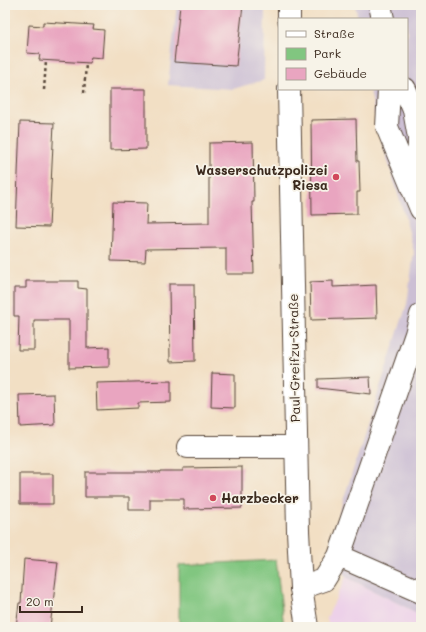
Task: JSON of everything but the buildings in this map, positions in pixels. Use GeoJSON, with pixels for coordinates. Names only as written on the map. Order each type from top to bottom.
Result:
{"type":"FeatureCollection","features":[{"type":"Feature","properties":{"kind":"main road"},"geometry":{"type":"LineString","coordinates":[[288,5],[289,18]]}},
{"type":"Feature","properties":{"kind":"main road"},"geometry":{"type":"LineString","coordinates":[[380,5],[383,18]]}},
{"type":"Feature","properties":{"kind":"main road","name":"Paul-Greifzu-Straße"},"geometry":{"type":"LineString","coordinates":[[289,90],[296,447],[301,588],[308,627]]}},
{"type":"Feature","properties":{"kind":"main road"},"geometry":{"type":"LineString","coordinates":[[389,90],[387,127],[419,204]]}},
{"type":"Feature","properties":{"kind":"main road"},"geometry":{"type":"LineString","coordinates":[[405,90],[414,110],[419,138],[419,204]]}},
{"type":"Feature","properties":{"kind":"main road"},"geometry":{"type":"LineString","coordinates":[[301,588],[324,580],[340,556],[419,328]]}},
{"type":"Feature","properties":{"kind":"main road"},"geometry":{"type":"LineString","coordinates":[[188,447],[296,447]]}},
{"type":"Feature","properties":{"kind":"main road"},"geometry":{"type":"LineString","coordinates":[[340,556],[421,592]]}},
{"type":"Feature","properties":{"kind":"path"},"geometry":{"type":"LineString","coordinates":[[44,90],[46,60]]}},
{"type":"Feature","properties":{"kind":"path"},"geometry":{"type":"LineString","coordinates":[[84,92],[86,63]]}},
{"type":"Feature","properties":{"kind":"shaded area"},"geometry":{"type":"Polygon","coordinates":[[[177,5],[265,5],[264,80],[233,89],[168,85],[177,5]]]}},
{"type":"Feature","properties":{"kind":"shaded area"},"geometry":{"type":"Polygon","coordinates":[[[355,5],[421,5],[421,615],[346,577],[332,535],[407,304],[414,252],[376,122],[370,90],[408,90],[408,18],[358,18],[355,5]]]}},
{"type":"Feature","properties":{"kind":"shaded area"},"geometry":{"type":"Polygon","coordinates":[[[346,577],[421,615],[421,627],[329,627],[327,618],[346,577]]]}},
{"type":"Feature","properties":{"kind":"green space"},"geometry":{"type":"Polygon","coordinates":[[[276,560],[284,627],[179,627],[179,565],[276,560]]]}},
{"type":"Feature","properties":{"kind":"place","name":"Wasserschutzpolizei Riesa"},"geometry":{"type":"Point","coordinates":[336,177]}},
{"type":"Feature","properties":{"kind":"place","name":"Harzbecker"},"geometry":{"type":"Point","coordinates":[213,498]}}]}
